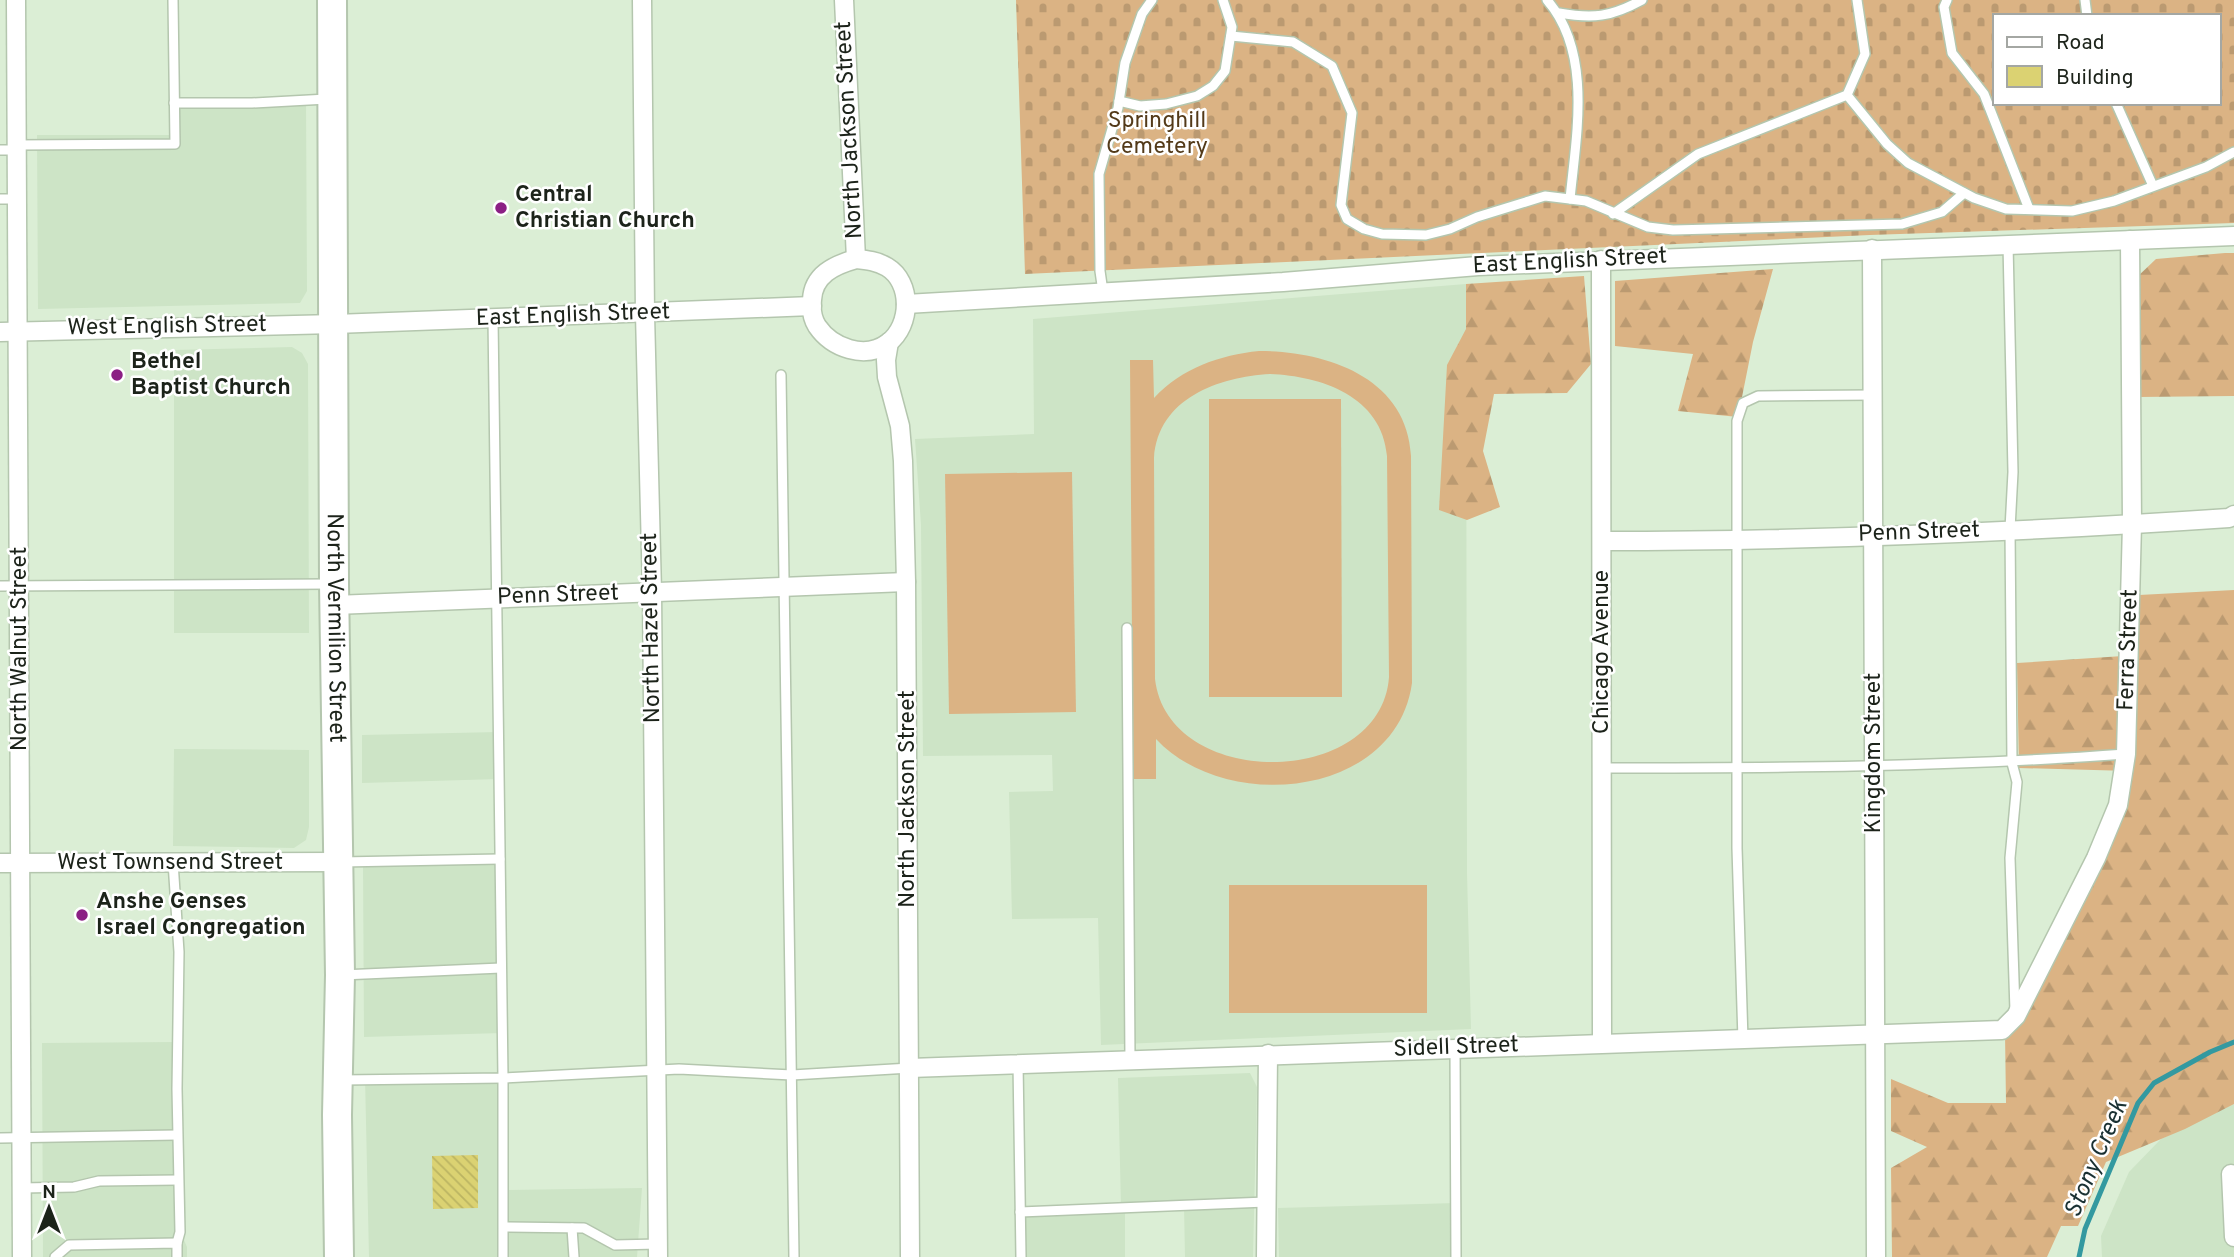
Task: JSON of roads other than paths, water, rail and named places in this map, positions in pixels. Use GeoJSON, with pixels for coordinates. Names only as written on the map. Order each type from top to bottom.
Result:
{"type":"FeatureCollection","features":[{"type":"Feature","properties":{"kind":"main road","name":"North Vermilion Street"},"geometry":{"type":"LineString","coordinates":[[332,0],[335,594],[340,862],[339,1257]]}},
{"type":"Feature","properties":{"kind":"street","name":"North Walnut Street"},"geometry":{"type":"LineString","coordinates":[[16,0],[8,199],[8,332],[20,586],[22,1257]]}},
{"type":"Feature","properties":{"kind":"street","name":"North Hazel Street"},"geometry":{"type":"LineString","coordinates":[[642,0],[645,314],[652,593],[658,1251]]}},
{"type":"Feature","properties":{"kind":"street","name":"North Jackson Street"},"geometry":{"type":"LineString","coordinates":[[844,0],[856,259]]}},
{"type":"Feature","properties":{"kind":"street","name":"East English Street"},"geometry":{"type":"LineString","coordinates":[[906,304],[1601,260],[2234,236]]}},
{"type":"Feature","properties":{"kind":"street","name":"Ferra Street"},"geometry":{"type":"LineString","coordinates":[[2002,1030],[2016,1016],[2096,858],[2118,805],[2126,754],[2132,524],[2130,240]]}},
{"type":"Feature","properties":{"kind":"street","name":"Kingdom Street"},"geometry":{"type":"LineString","coordinates":[[1872,249],[1876,1257]]}},
{"type":"Feature","properties":{"kind":"street"},"geometry":{"type":"LineString","coordinates":[[856,259],[875,261],[890,269],[900,281],[906,304],[904,319],[889,342],[863,351],[850,350],[832,342],[814,321],[811,306],[813,291],[822,275],[839,263],[856,259]]}},
{"type":"Feature","properties":{"kind":"street","name":"Chicago Avenue"},"geometry":{"type":"LineString","coordinates":[[1601,260],[1602,1043]]}},
{"type":"Feature","properties":{"kind":"street","name":"East English Street"},"geometry":{"type":"LineString","coordinates":[[335,324],[811,306]]}},
{"type":"Feature","properties":{"kind":"street","name":"West English Street"},"geometry":{"type":"LineString","coordinates":[[8,332],[335,324]]}},
{"type":"Feature","properties":{"kind":"street","name":"North Jackson Street"},"geometry":{"type":"LineString","coordinates":[[889,342],[887,377],[900,426],[903,461],[906,582],[910,1257]]}},
{"type":"Feature","properties":{"kind":"street","name":"Penn Street"},"geometry":{"type":"LineString","coordinates":[[1602,541],[1874,535],[2132,524],[2229,518],[2234,515]]}},
{"type":"Feature","properties":{"kind":"street","name":"Penn Street"},"geometry":{"type":"LineString","coordinates":[[335,594],[497,599],[906,582]]}},
{"type":"Feature","properties":{"kind":"street","name":"West Townsend Street"},"geometry":{"type":"LineString","coordinates":[[0,863],[340,862]]}},
{"type":"Feature","properties":{"kind":"street","name":"Sidell Street"},"geometry":{"type":"LineString","coordinates":[[910,1068],[2002,1030]]}},
{"type":"Feature","properties":{"kind":"street"},"geometry":{"type":"LineString","coordinates":[[1266,1257],[1268,1055]]}},
{"type":"Feature","properties":{"kind":"street"},"geometry":{"type":"LineString","coordinates":[[2231,1174],[2234,1237]]}},
{"type":"Feature","properties":{"kind":"lane"},"geometry":{"type":"LineString","coordinates":[[11,148],[174,144],[173,0]]}},
{"type":"Feature","properties":{"kind":"lane"},"geometry":{"type":"LineString","coordinates":[[1103,292],[1100,271],[1099,174],[1112,134],[1125,63],[1142,14],[1151,0]]}},
{"type":"Feature","properties":{"kind":"lane"},"geometry":{"type":"LineString","coordinates":[[1119,101],[1140,106],[1166,104],[1196,96],[1213,86],[1225,71],[1233,27],[1223,0]]}},
{"type":"Feature","properties":{"kind":"lane"},"geometry":{"type":"LineString","coordinates":[[1547,0],[1559,13],[1573,54],[1578,103],[1570,199]]}},
{"type":"Feature","properties":{"kind":"lane"},"geometry":{"type":"LineString","coordinates":[[1559,13],[1600,17],[1642,0]]}},
{"type":"Feature","properties":{"kind":"lane"},"geometry":{"type":"LineString","coordinates":[[1613,214],[1698,154],[1847,95],[1865,54],[1857,0]]}},
{"type":"Feature","properties":{"kind":"lane"},"geometry":{"type":"LineString","coordinates":[[1947,0],[1944,7],[1952,53],[1984,93],[2029,209]]}},
{"type":"Feature","properties":{"kind":"lane"},"geometry":{"type":"LineString","coordinates":[[1231,36],[1293,42],[1332,66],[1352,113],[1341,205],[1347,219],[1364,229],[1382,234],[1426,235],[1545,196],[1586,201],[1648,227],[1689,231],[1902,224],[1942,212],[1964,193]]}},
{"type":"Feature","properties":{"kind":"lane"},"geometry":{"type":"LineString","coordinates":[[1847,95],[1887,144],[1908,163],[1964,193],[2006,209],[2072,211],[2114,201],[2206,167],[2234,152]]}},
{"type":"Feature","properties":{"kind":"lane"},"geometry":{"type":"LineString","coordinates":[[174,103],[332,99]]}},
{"type":"Feature","properties":{"kind":"lane"},"geometry":{"type":"LineString","coordinates":[[2117,105],[2153,186]]}},
{"type":"Feature","properties":{"kind":"lane"},"geometry":{"type":"LineString","coordinates":[[2008,244],[2013,472],[2010,529],[2012,763],[2017,782],[2010,858],[2016,1016]]}},
{"type":"Feature","properties":{"kind":"lane"},"geometry":{"type":"LineString","coordinates":[[493,318],[503,1257]]}},
{"type":"Feature","properties":{"kind":"lane"},"geometry":{"type":"LineString","coordinates":[[781,375],[794,1257]]}},
{"type":"Feature","properties":{"kind":"lane"},"geometry":{"type":"LineString","coordinates":[[1743,1040],[1737,848],[1737,421],[1743,403],[1758,396],[1874,395]]}},
{"type":"Feature","properties":{"kind":"lane"},"geometry":{"type":"LineString","coordinates":[[0,586],[335,594]]}},
{"type":"Feature","properties":{"kind":"lane"},"geometry":{"type":"LineString","coordinates":[[1127,628],[1130,1060]]}},
{"type":"Feature","properties":{"kind":"lane"},"geometry":{"type":"LineString","coordinates":[[1601,768],[2012,763],[2126,754]]}},
{"type":"Feature","properties":{"kind":"lane"},"geometry":{"type":"LineString","coordinates":[[340,862],[500,859]]}},
{"type":"Feature","properties":{"kind":"lane"},"geometry":{"type":"LineString","coordinates":[[173,862],[179,952],[177,1135],[180,1232],[177,1257]]}},
{"type":"Feature","properties":{"kind":"lane"},"geometry":{"type":"LineString","coordinates":[[340,975],[501,968]]}},
{"type":"Feature","properties":{"kind":"lane"},"geometry":{"type":"LineString","coordinates":[[1455,1048],[1456,1257]]}},
{"type":"Feature","properties":{"kind":"lane"},"geometry":{"type":"LineString","coordinates":[[1018,1063],[1021,1257]]}},
{"type":"Feature","properties":{"kind":"lane"},"geometry":{"type":"LineString","coordinates":[[338,1080],[503,1078],[679,1069],[792,1076],[910,1068]]}},
{"type":"Feature","properties":{"kind":"lane"},"geometry":{"type":"LineString","coordinates":[[0,1138],[177,1135]]}},
{"type":"Feature","properties":{"kind":"lane"},"geometry":{"type":"LineString","coordinates":[[22,1188],[74,1188],[99,1181],[178,1180]]}},
{"type":"Feature","properties":{"kind":"lane"},"geometry":{"type":"LineString","coordinates":[[1020,1212],[1266,1202]]}},
{"type":"Feature","properties":{"kind":"lane"},"geometry":{"type":"LineString","coordinates":[[504,1227],[584,1228],[615,1245],[658,1251]]}},
{"type":"Feature","properties":{"kind":"lane"},"geometry":{"type":"LineString","coordinates":[[572,1228],[574,1257]]}},
{"type":"Feature","properties":{"kind":"lane"},"geometry":{"type":"LineString","coordinates":[[55,1257],[69,1245],[177,1243]]}},
{"type":"Feature","properties":{"kind":"waterway","name":"Stony Creek"},"geometry":{"type":"LineString","coordinates":[[2079,1257],[2085,1229],[2138,1103],[2154,1083],[2234,1042]]}},
{"type":"Feature","properties":{"kind":"place","name":"Central Christian Church"},"geometry":{"type":"Point","coordinates":[501,208]}},
{"type":"Feature","properties":{"kind":"place","name":"Bethel Baptist Church"},"geometry":{"type":"Point","coordinates":[117,375]}},
{"type":"Feature","properties":{"kind":"place","name":"Anshe Genses Israel Congregation"},"geometry":{"type":"Point","coordinates":[82,915]}},
{"type":"Feature","properties":{"kind":"park label","name":"Springhill Cemetery"},"geometry":{"type":"Point","coordinates":[1157,134]}}]}
